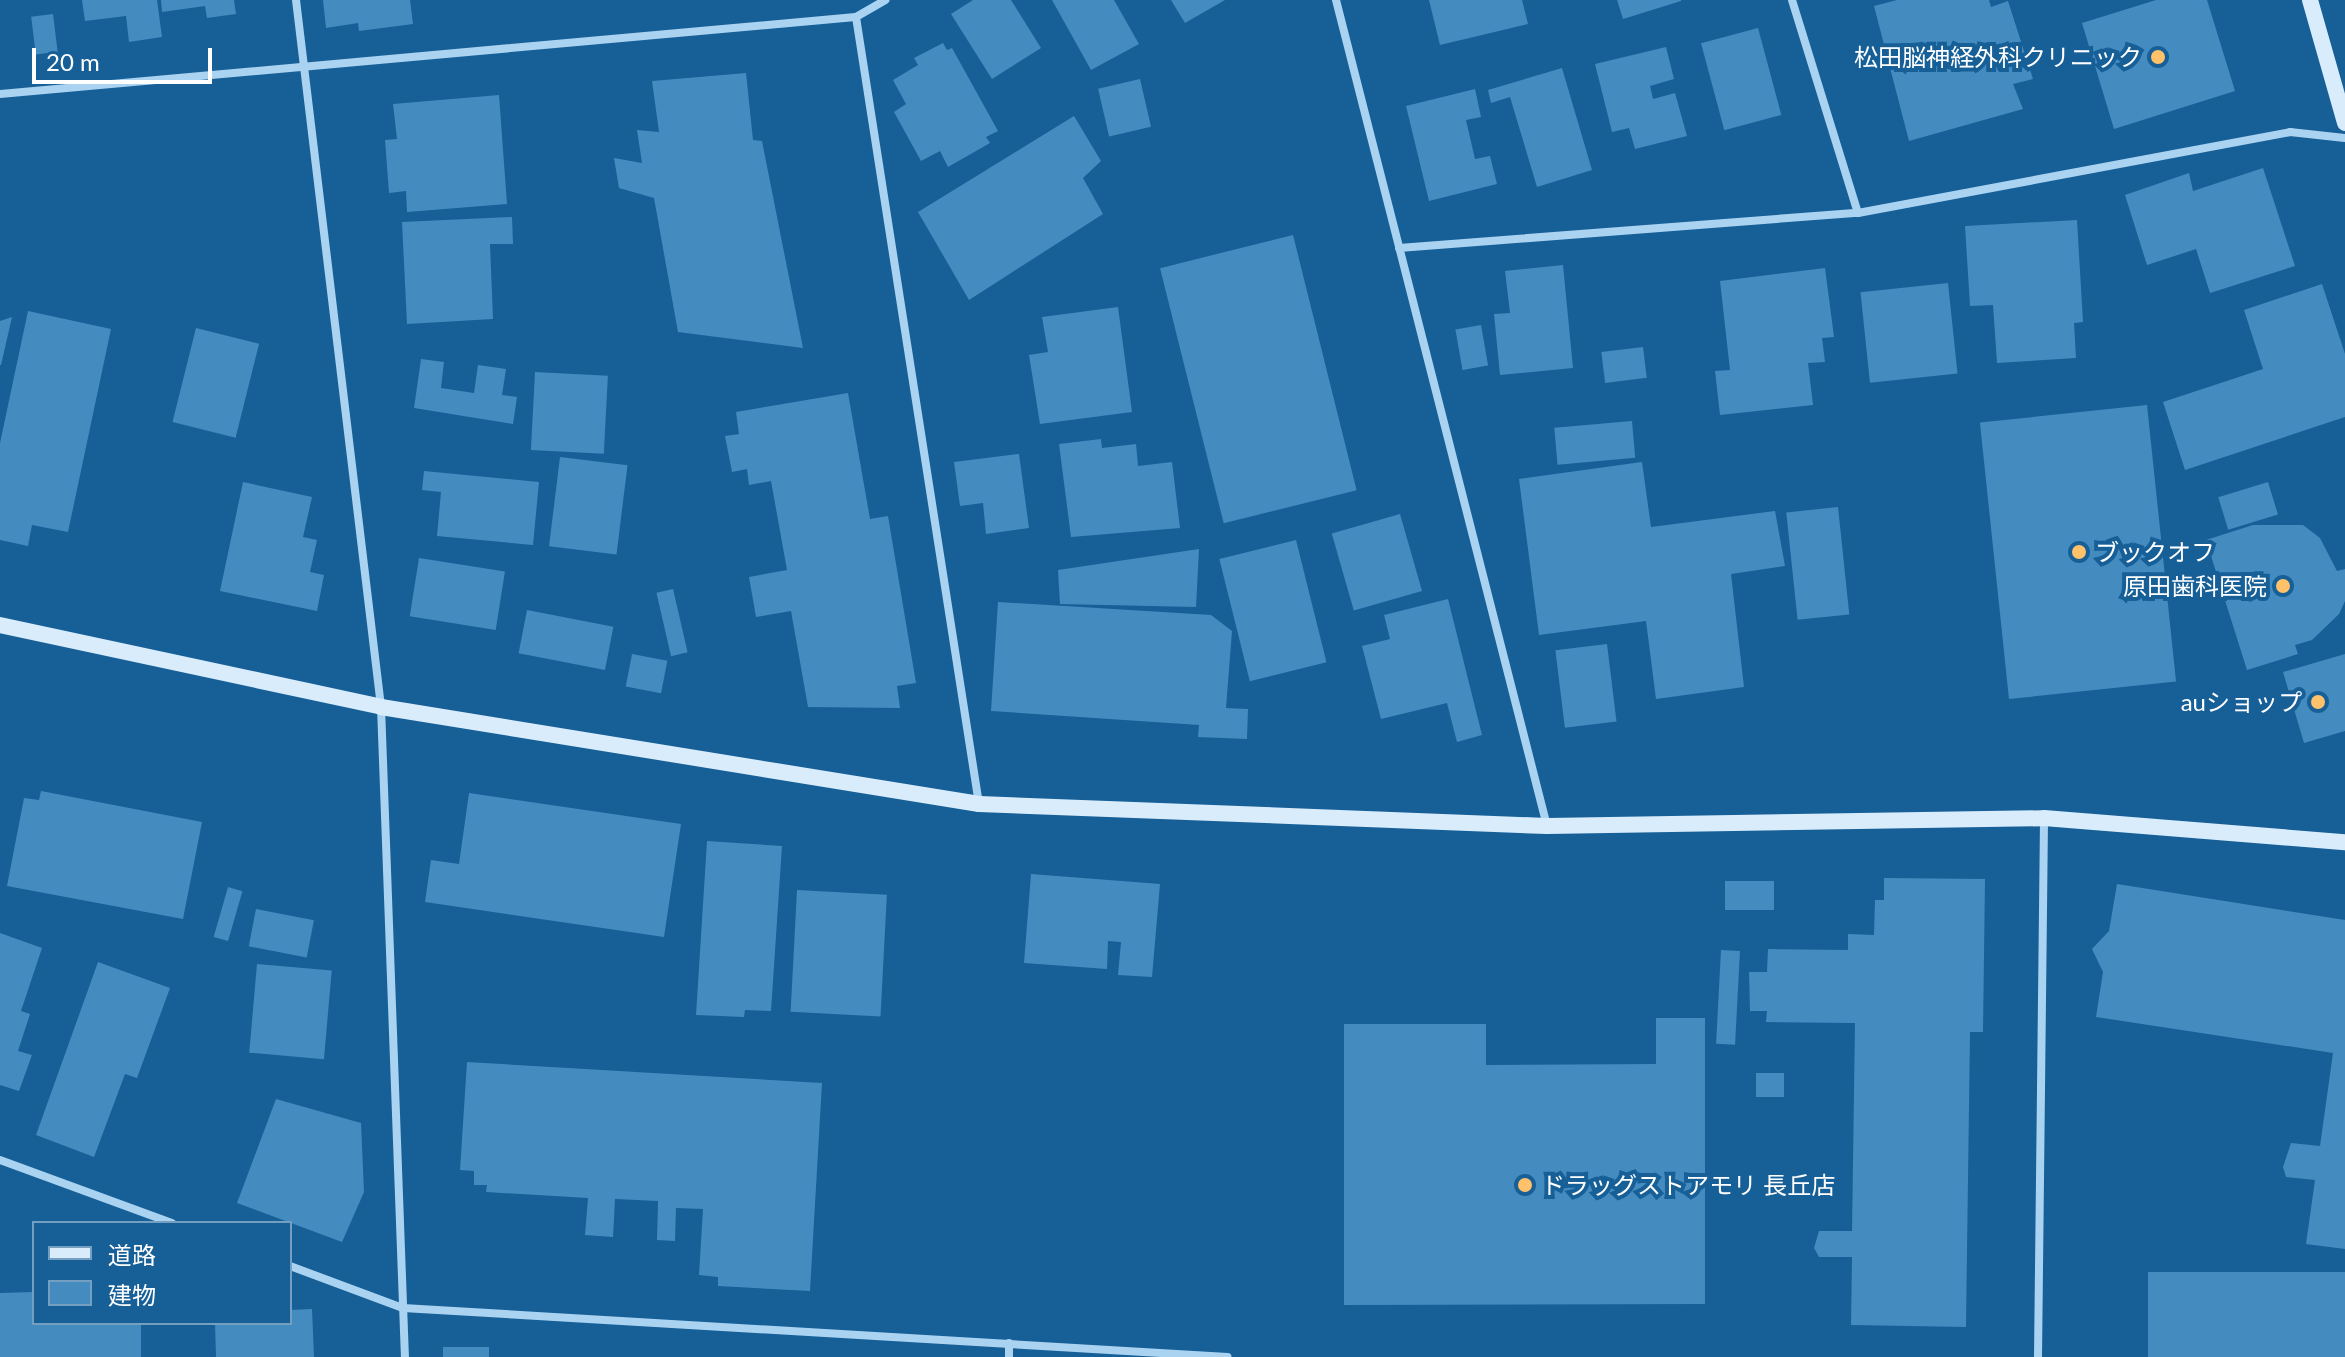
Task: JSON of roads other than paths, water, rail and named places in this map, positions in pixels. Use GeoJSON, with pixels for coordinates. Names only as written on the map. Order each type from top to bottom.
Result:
{"type":"FeatureCollection","features":[{"type":"Feature","properties":{"kind":"street"},"geometry":{"type":"LineString","coordinates":[[296,0],[307,66],[381,707],[405,1357]]}},
{"type":"Feature","properties":{"kind":"street"},"geometry":{"type":"LineString","coordinates":[[0,94],[856,17],[886,0]]}},
{"type":"Feature","properties":{"kind":"street"},"geometry":{"type":"LineString","coordinates":[[1336,0],[1547,826]]}},
{"type":"Feature","properties":{"kind":"street"},"geometry":{"type":"LineString","coordinates":[[1792,0],[1858,213]]}},
{"type":"Feature","properties":{"kind":"street"},"geometry":{"type":"LineString","coordinates":[[2310,0],[2345,123]]}},
{"type":"Feature","properties":{"kind":"street"},"geometry":{"type":"LineString","coordinates":[[856,17],[979,804]]}},
{"type":"Feature","properties":{"kind":"street"},"geometry":{"type":"LineString","coordinates":[[1399,248],[1858,213],[2290,132],[2345,138]]}},
{"type":"Feature","properties":{"kind":"street"},"geometry":{"type":"LineString","coordinates":[[0,625],[381,707],[979,804],[1547,826],[2044,818],[2345,842]]}},
{"type":"Feature","properties":{"kind":"street"},"geometry":{"type":"LineString","coordinates":[[2038,1357],[2044,818]]}},
{"type":"Feature","properties":{"kind":"street"},"geometry":{"type":"LineString","coordinates":[[0,1160],[167,1221]]}},
{"type":"Feature","properties":{"kind":"street"},"geometry":{"type":"LineString","coordinates":[[292,1267],[403,1308],[1228,1357]]}},
{"type":"Feature","properties":{"kind":"street"},"geometry":{"type":"LineString","coordinates":[[1009,1343],[1009,1357]]}},
{"type":"Feature","properties":{"kind":"place","name":"松田脳神経外科クリニック"},"geometry":{"type":"Point","coordinates":[2158,57]}},
{"type":"Feature","properties":{"kind":"place","name":"ブックオフ"},"geometry":{"type":"Point","coordinates":[2079,552]}},
{"type":"Feature","properties":{"kind":"place","name":"原田歯科医院"},"geometry":{"type":"Point","coordinates":[2283,586]}},
{"type":"Feature","properties":{"kind":"place","name":"auショップ"},"geometry":{"type":"Point","coordinates":[2318,702]}},
{"type":"Feature","properties":{"kind":"place","name":"ドラッグストアモリ 長丘店"},"geometry":{"type":"Point","coordinates":[1525,1185]}}]}
